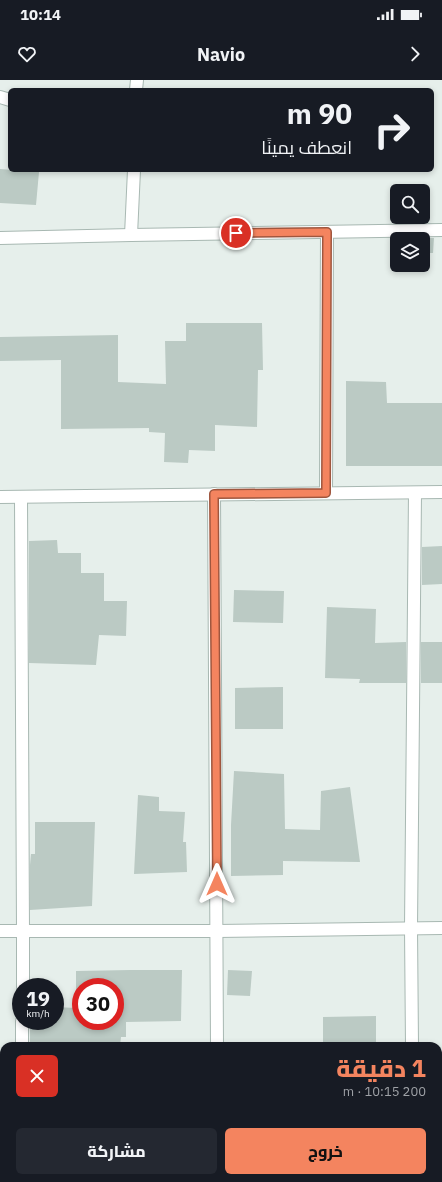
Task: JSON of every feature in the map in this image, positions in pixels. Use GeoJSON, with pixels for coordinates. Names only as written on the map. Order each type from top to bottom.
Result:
{"type":"FeatureCollection","features":[{"type":"Feature","properties":{"kind":"street"},"geometry":{"type":"LineString","coordinates":[[131,235],[134,172]]}},
{"type":"Feature","properties":{"kind":"street"},"geometry":{"type":"LineString","coordinates":[[0,238],[442,230]]}},
{"type":"Feature","properties":{"kind":"street"},"geometry":{"type":"LineString","coordinates":[[326,493],[327,232]]}},
{"type":"Feature","properties":{"kind":"street"},"geometry":{"type":"LineString","coordinates":[[412,1042],[411,928],[415,492]]}},
{"type":"Feature","properties":{"kind":"street"},"geometry":{"type":"LineString","coordinates":[[0,497],[442,492]]}},
{"type":"Feature","properties":{"kind":"street"},"geometry":{"type":"LineString","coordinates":[[214,494],[217,1042]]}},
{"type":"Feature","properties":{"kind":"street"},"geometry":{"type":"LineString","coordinates":[[21,497],[23,978]]}},
{"type":"Feature","properties":{"kind":"street"},"geometry":{"type":"LineString","coordinates":[[0,931],[217,931],[442,928]]}},
{"type":"Feature","properties":{"kind":"street"},"geometry":{"type":"LineString","coordinates":[[22,1030],[22,1042]]}},
{"type":"Feature","properties":{"kind":"building"},"geometry":{"type":"Polygon","coordinates":[[[0,169],[8,170],[8,172],[39,172],[36,205],[0,203],[0,169]]]}},
{"type":"Feature","properties":{"kind":"building"},"geometry":{"type":"Polygon","coordinates":[[[430,238],[434,238],[433,253],[430,253],[430,238]]]}},
{"type":"Feature","properties":{"kind":"building"},"geometry":{"type":"Polygon","coordinates":[[[186,323],[262,323],[263,370],[258,370],[257,427],[215,425],[215,451],[189,450],[188,463],[164,462],[165,433],[149,432],[149,428],[61,429],[61,360],[0,361],[0,337],[118,335],[118,382],[166,384],[165,341],[186,341],[186,323]]]}},
{"type":"Feature","properties":{"kind":"building"},"geometry":{"type":"Polygon","coordinates":[[[346,381],[386,382],[387,403],[442,403],[442,466],[346,466],[346,381]]]}},
{"type":"Feature","properties":{"kind":"building"},"geometry":{"type":"Polygon","coordinates":[[[57,540],[58,553],[81,553],[81,573],[104,573],[104,601],[127,601],[126,636],[99,635],[96,665],[29,663],[29,541],[57,540]]]}},
{"type":"Feature","properties":{"kind":"building"},"geometry":{"type":"Polygon","coordinates":[[[442,546],[442,584],[422,585],[422,547],[442,546]]]}},
{"type":"Feature","properties":{"kind":"building"},"geometry":{"type":"Polygon","coordinates":[[[234,590],[284,591],[283,623],[233,622],[234,590]]]}},
{"type":"Feature","properties":{"kind":"building"},"geometry":{"type":"Polygon","coordinates":[[[327,607],[376,609],[375,643],[406,642],[406,683],[359,683],[360,679],[325,678],[327,607]]]}},
{"type":"Feature","properties":{"kind":"building"},"geometry":{"type":"Polygon","coordinates":[[[421,642],[442,642],[442,683],[421,683],[421,642]]]}},
{"type":"Feature","properties":{"kind":"building"},"geometry":{"type":"Polygon","coordinates":[[[283,687],[283,729],[235,729],[235,688],[283,687]]]}},
{"type":"Feature","properties":{"kind":"building"},"geometry":{"type":"Polygon","coordinates":[[[234,771],[284,774],[285,829],[320,830],[321,791],[350,787],[360,862],[283,861],[283,875],[231,876],[231,825],[234,771]]]}},
{"type":"Feature","properties":{"kind":"building"},"geometry":{"type":"Polygon","coordinates":[[[138,795],[159,797],[159,811],[185,812],[183,842],[186,842],[187,872],[134,874],[138,795]]]}},
{"type":"Feature","properties":{"kind":"building"},"geometry":{"type":"Polygon","coordinates":[[[35,822],[95,822],[92,906],[30,910],[30,865],[31,854],[35,854],[35,822]]]}},
{"type":"Feature","properties":{"kind":"building"},"geometry":{"type":"Polygon","coordinates":[[[182,970],[181,1021],[126,1022],[126,1037],[121,1037],[120,1042],[30,1042],[30,1030],[64,1030],[64,1007],[72,1008],[72,1030],[124,1030],[124,978],[76,978],[76,971],[182,970]]]}},
{"type":"Feature","properties":{"kind":"building"},"geometry":{"type":"Polygon","coordinates":[[[228,970],[252,971],[250,996],[227,995],[228,970]]]}},
{"type":"Feature","properties":{"kind":"building"},"geometry":{"type":"Polygon","coordinates":[[[376,1016],[376,1042],[323,1042],[323,1017],[376,1016]]]}},
{"type":"Feature","properties":{"kind":"route"},"geometry":{"type":"LineString","coordinates":[[217,884],[214,494],[326,493],[327,232],[236,233]]}}]}
